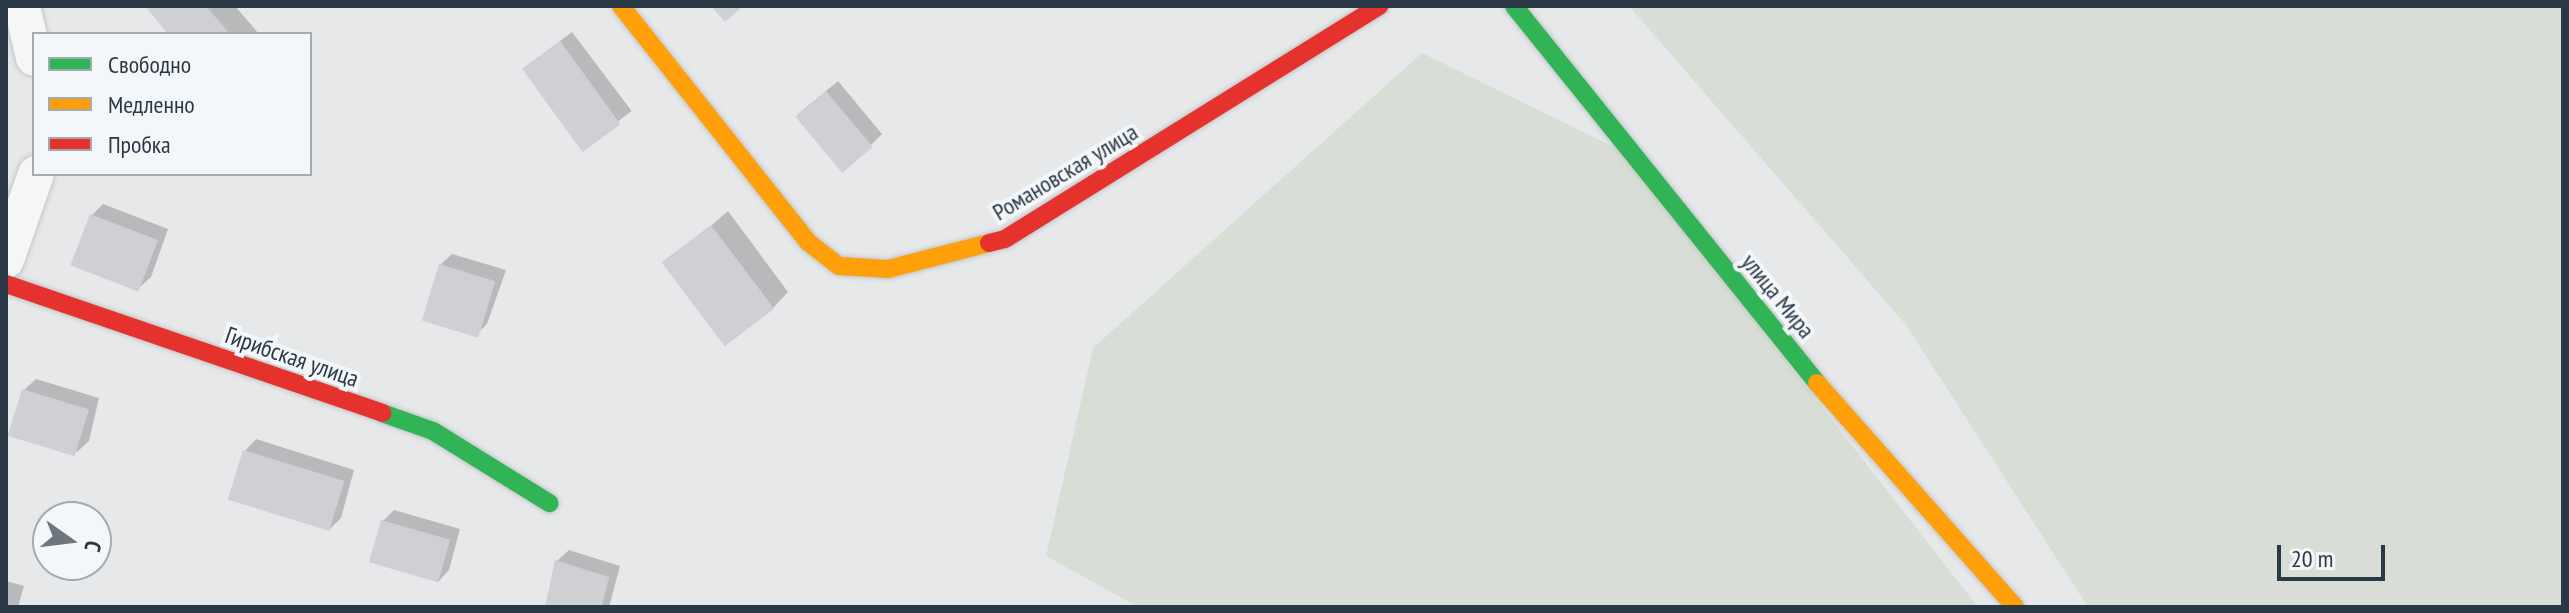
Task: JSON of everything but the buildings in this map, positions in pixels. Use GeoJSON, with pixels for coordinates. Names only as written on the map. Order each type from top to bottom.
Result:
{"type":"FeatureCollection","features":[{"type":"Feature","properties":{"kind":"street"},"geometry":{"type":"LineString","coordinates":[[22,6],[32,49]]}},
{"type":"Feature","properties":{"kind":"street","name":"Романовская улица"},"geometry":{"type":"LineString","coordinates":[[621,6],[808,242],[839,266],[888,269],[1005,239],[1379,6]]}},
{"type":"Feature","properties":{"kind":"street","name":"улица Мира"},"geometry":{"type":"LineString","coordinates":[[1514,6],[1868,447],[2015,607]]}},
{"type":"Feature","properties":{"kind":"street"},"geometry":{"type":"LineString","coordinates":[[6,260],[35,176]]}},
{"type":"Feature","properties":{"kind":"street","name":"Гирибская улица"},"geometry":{"type":"LineString","coordinates":[[6,284],[433,431],[549,503]]}},
{"type":"Feature","properties":{"kind":"shaded area"},"geometry":{"type":"Polygon","coordinates":[[[1629,6],[2563,6],[2563,607],[2088,607],[1906,325],[1629,6]]]}},
{"type":"Feature","properties":{"kind":"shaded area"},"geometry":{"type":"Polygon","coordinates":[[[1422,53],[1622,151],[1978,607],[1138,607],[1046,556],[1093,348],[1422,53]]]}},
{"type":"Feature","properties":{"kind":"traffic: fast"},"geometry":{"type":"LineString","coordinates":[[1514,6],[1817,383]]}},
{"type":"Feature","properties":{"kind":"traffic: fast"},"geometry":{"type":"LineString","coordinates":[[382,413],[433,431],[549,503]]}},
{"type":"Feature","properties":{"kind":"traffic: slow"},"geometry":{"type":"LineString","coordinates":[[621,6],[808,242],[839,266],[888,269],[989,243]]}},
{"type":"Feature","properties":{"kind":"traffic: slow"},"geometry":{"type":"LineString","coordinates":[[1817,383],[2015,607]]}},
{"type":"Feature","properties":{"kind":"traffic: jam"},"geometry":{"type":"LineString","coordinates":[[989,243],[1005,239],[1379,6]]}},
{"type":"Feature","properties":{"kind":"traffic: jam"},"geometry":{"type":"LineString","coordinates":[[6,284],[382,413]]}}]}
